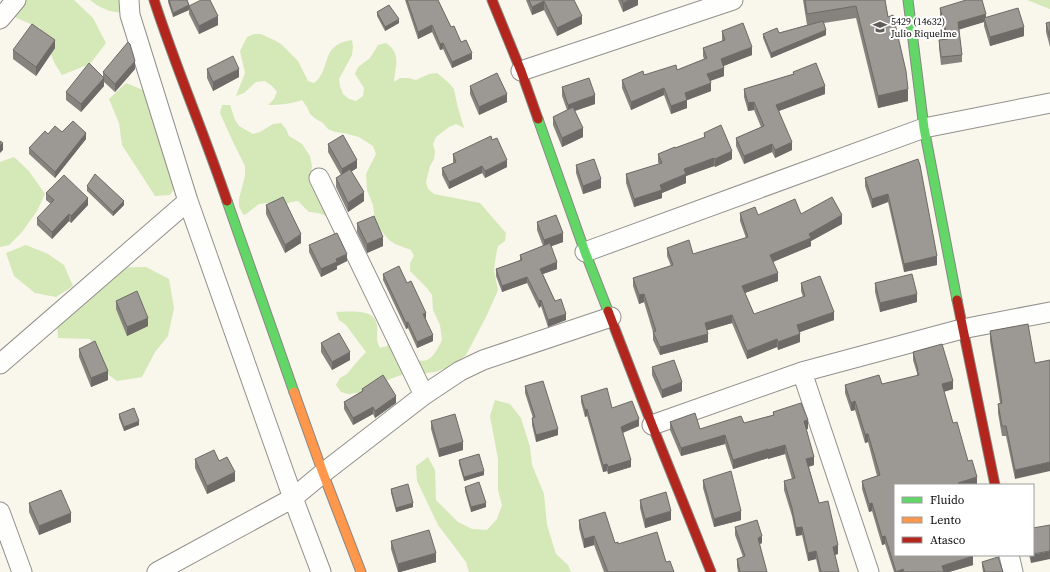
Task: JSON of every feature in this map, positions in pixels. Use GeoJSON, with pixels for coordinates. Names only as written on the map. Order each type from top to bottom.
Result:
{"type":"FeatureCollection","features":[{"type":"Feature","properties":{"kind":"street"},"geometry":{"type":"LineString","coordinates":[[0,19],[16,0]]}},
{"type":"Feature","properties":{"kind":"street"},"geometry":{"type":"LineString","coordinates":[[129,0],[130,15],[188,201],[320,572]]}},
{"type":"Feature","properties":{"kind":"street"},"geometry":{"type":"LineString","coordinates":[[154,0],[166,37],[211,154],[323,473],[361,572]]}},
{"type":"Feature","properties":{"kind":"street"},"geometry":{"type":"LineString","coordinates":[[492,0],[521,71],[585,252],[652,425],[712,572]]}},
{"type":"Feature","properties":{"kind":"street"},"geometry":{"type":"LineString","coordinates":[[521,71],[733,0]]}},
{"type":"Feature","properties":{"kind":"street"},"geometry":{"type":"LineString","coordinates":[[908,0],[924,128],[962,329],[995,484]]}},
{"type":"Feature","properties":{"kind":"street"},"geometry":{"type":"LineString","coordinates":[[585,252],[924,128],[1050,103]]}},
{"type":"Feature","properties":{"kind":"street"},"geometry":{"type":"LineString","coordinates":[[319,178],[424,396]]}},
{"type":"Feature","properties":{"kind":"street"},"geometry":{"type":"LineString","coordinates":[[0,364],[188,201]]}},
{"type":"Feature","properties":{"kind":"street"},"geometry":{"type":"LineString","coordinates":[[652,425],[802,372],[962,329],[1050,312]]}},
{"type":"Feature","properties":{"kind":"street"},"geometry":{"type":"LineString","coordinates":[[157,572],[293,498],[323,473],[424,396],[460,371],[483,360],[611,317]]}},
{"type":"Feature","properties":{"kind":"street"},"geometry":{"type":"LineString","coordinates":[[802,372],[869,572]]}},
{"type":"Feature","properties":{"kind":"street"},"geometry":{"type":"LineString","coordinates":[[0,512],[22,572]]}},
{"type":"Feature","properties":{"kind":"street"},"geometry":{"type":"LineString","coordinates":[[1009,556],[1013,572]]}},
{"type":"Feature","properties":{"kind":"green space"},"geometry":{"type":"Polygon","coordinates":[[[5,0],[74,0],[93,18],[106,43],[90,64],[62,75],[55,64],[40,28],[0,11],[5,0]]]}},
{"type":"Feature","properties":{"kind":"green space"},"geometry":{"type":"Polygon","coordinates":[[[90,0],[138,0],[127,12],[117,12],[98,6],[90,0]]]}},
{"type":"Feature","properties":{"kind":"green space"},"geometry":{"type":"Polygon","coordinates":[[[1027,0],[1050,0],[1050,9],[1027,0]]]}},
{"type":"Feature","properties":{"kind":"green space"},"geometry":{"type":"Polygon","coordinates":[[[254,34],[261,34],[282,45],[298,61],[308,81],[314,83],[318,80],[324,69],[331,50],[340,43],[352,40],[352,55],[339,79],[343,94],[349,99],[356,101],[363,96],[364,88],[355,74],[358,67],[370,58],[378,45],[386,43],[391,47],[396,56],[394,82],[400,78],[416,80],[429,74],[437,73],[454,89],[464,128],[456,124],[449,127],[436,137],[433,144],[435,152],[434,159],[430,166],[426,182],[428,189],[434,194],[480,203],[506,233],[505,241],[498,246],[496,255],[494,270],[498,290],[466,355],[452,366],[435,372],[417,372],[398,376],[365,392],[348,394],[341,392],[336,385],[340,378],[347,374],[366,352],[346,325],[339,320],[336,312],[361,312],[372,316],[377,326],[377,339],[380,348],[387,346],[389,338],[413,358],[424,361],[433,355],[442,340],[440,325],[433,310],[432,295],[410,271],[410,263],[414,256],[411,250],[389,240],[378,227],[375,220],[373,205],[367,190],[366,174],[376,154],[373,146],[359,137],[328,129],[323,123],[310,114],[302,100],[285,104],[268,105],[274,99],[277,92],[265,81],[256,82],[244,93],[236,96],[245,73],[240,51],[247,37],[254,34]]]}},
{"type":"Feature","properties":{"kind":"green space"},"geometry":{"type":"Polygon","coordinates":[[[126,83],[143,90],[160,109],[178,183],[170,195],[155,196],[122,145],[119,123],[109,99],[126,83]]]}},
{"type":"Feature","properties":{"kind":"green space"},"geometry":{"type":"Polygon","coordinates":[[[222,105],[230,105],[235,120],[239,126],[253,134],[260,132],[273,124],[281,123],[289,136],[302,144],[310,156],[312,166],[310,182],[341,230],[334,236],[330,220],[325,215],[309,212],[298,201],[291,202],[283,206],[267,203],[259,204],[245,215],[243,214],[239,207],[239,199],[245,176],[245,166],[220,113],[222,105]]]}},
{"type":"Feature","properties":{"kind":"green space"},"geometry":{"type":"Polygon","coordinates":[[[14,157],[29,171],[45,194],[37,211],[22,232],[9,245],[0,247],[0,162],[14,157]]]}},
{"type":"Feature","properties":{"kind":"green space"},"geometry":{"type":"Polygon","coordinates":[[[26,245],[48,254],[64,265],[73,286],[56,297],[35,293],[14,276],[6,253],[26,245]]]}},
{"type":"Feature","properties":{"kind":"green space"},"geometry":{"type":"Polygon","coordinates":[[[146,267],[169,279],[174,308],[168,336],[155,352],[142,377],[117,381],[109,375],[90,339],[58,338],[56,308],[105,268],[146,267]]]}},
{"type":"Feature","properties":{"kind":"green space"},"geometry":{"type":"Polygon","coordinates":[[[495,400],[510,404],[521,418],[530,447],[532,465],[544,494],[547,525],[556,554],[568,565],[571,572],[469,572],[466,562],[438,525],[417,481],[416,466],[428,457],[435,470],[436,500],[458,522],[472,529],[487,530],[497,519],[502,505],[498,490],[498,459],[490,416],[495,400]]]}},
{"type":"Feature","properties":{"kind":"building"},"geometry":{"type":"Polygon","coordinates":[[[169,0],[187,0],[189,5],[173,13],[169,0]]]}},
{"type":"Feature","properties":{"kind":"building"},"geometry":{"type":"Polygon","coordinates":[[[201,0],[210,0],[218,16],[199,26],[189,6],[201,0]]]}},
{"type":"Feature","properties":{"kind":"building"},"geometry":{"type":"Polygon","coordinates":[[[407,0],[438,0],[451,27],[454,26],[461,42],[466,40],[472,53],[452,62],[443,43],[440,44],[432,25],[418,32],[407,0]]]}},
{"type":"Feature","properties":{"kind":"building"},"geometry":{"type":"Polygon","coordinates":[[[529,0],[574,0],[582,16],[557,28],[544,1],[532,7],[529,0]]]}},
{"type":"Feature","properties":{"kind":"building"},"geometry":{"type":"Polygon","coordinates":[[[622,0],[630,0],[623,3],[622,0]]]}},
{"type":"Feature","properties":{"kind":"building"},"geometry":{"type":"Polygon","coordinates":[[[805,0],[885,0],[888,17],[893,15],[906,71],[908,89],[878,96],[856,6],[807,14],[805,0]]]}},
{"type":"Feature","properties":{"kind":"building"},"geometry":{"type":"Polygon","coordinates":[[[966,0],[982,0],[986,14],[958,22],[962,55],[941,57],[939,40],[948,39],[940,8],[966,0]]]}},
{"type":"Feature","properties":{"kind":"building"},"geometry":{"type":"Polygon","coordinates":[[[389,5],[399,19],[385,27],[377,12],[389,5]]]}},
{"type":"Feature","properties":{"kind":"building"},"geometry":{"type":"Polygon","coordinates":[[[1018,8],[1024,27],[990,37],[984,18],[1018,8]]]}},
{"type":"Feature","properties":{"kind":"building"},"geometry":{"type":"Polygon","coordinates":[[[823,21],[826,30],[771,53],[763,34],[777,28],[779,33],[823,21]]]}},
{"type":"Feature","properties":{"kind":"building"},"geometry":{"type":"Polygon","coordinates":[[[1050,22],[1050,38],[1046,23],[1050,22]]]}},
{"type":"Feature","properties":{"kind":"building"},"geometry":{"type":"Polygon","coordinates":[[[743,23],[752,47],[721,59],[724,68],[707,74],[711,83],[685,93],[687,100],[671,106],[664,88],[631,102],[622,80],[643,71],[644,75],[676,65],[677,70],[707,58],[703,48],[725,40],[722,31],[743,23]]]}},
{"type":"Feature","properties":{"kind":"building"},"geometry":{"type":"Polygon","coordinates":[[[32,24],[55,40],[36,67],[13,50],[32,24]]]}},
{"type":"Feature","properties":{"kind":"building"},"geometry":{"type":"Polygon","coordinates":[[[128,42],[135,61],[115,84],[103,72],[128,42]]]}},
{"type":"Feature","properties":{"kind":"building"},"geometry":{"type":"Polygon","coordinates":[[[233,56],[239,69],[213,82],[207,69],[233,56]]]}},
{"type":"Feature","properties":{"kind":"building"},"geometry":{"type":"Polygon","coordinates":[[[89,63],[104,78],[81,104],[66,92],[89,63]]]}},
{"type":"Feature","properties":{"kind":"building"},"geometry":{"type":"Polygon","coordinates":[[[816,63],[825,86],[776,105],[792,142],[775,150],[772,144],[744,156],[736,138],[764,126],[754,102],[748,103],[744,89],[794,74],[793,72],[816,63]]]}},
{"type":"Feature","properties":{"kind":"building"},"geometry":{"type":"Polygon","coordinates":[[[497,73],[507,94],[479,107],[470,86],[497,73]]]}},
{"type":"Feature","properties":{"kind":"building"},"geometry":{"type":"Polygon","coordinates":[[[589,78],[595,95],[568,105],[562,87],[589,78]]]}},
{"type":"Feature","properties":{"kind":"building"},"geometry":{"type":"Polygon","coordinates":[[[573,107],[583,128],[562,138],[553,117],[573,107]]]}},
{"type":"Feature","properties":{"kind":"building"},"geometry":{"type":"Polygon","coordinates":[[[73,121],[86,133],[55,172],[29,148],[45,131],[48,134],[55,126],[62,132],[73,121]]]}},
{"type":"Feature","properties":{"kind":"building"},"geometry":{"type":"Polygon","coordinates":[[[721,125],[732,151],[715,159],[714,158],[684,169],[686,174],[660,185],[662,190],[634,199],[626,174],[662,163],[658,154],[705,137],[704,133],[721,125]]]}},
{"type":"Feature","properties":{"kind":"building"},"geometry":{"type":"Polygon","coordinates":[[[343,135],[357,160],[342,169],[328,144],[343,135]]]}},
{"type":"Feature","properties":{"kind":"building"},"geometry":{"type":"Polygon","coordinates":[[[491,136],[492,140],[497,138],[507,160],[485,171],[482,166],[449,182],[442,168],[456,162],[453,154],[491,136]]]}},
{"type":"Feature","properties":{"kind":"building"},"geometry":{"type":"Polygon","coordinates":[[[594,159],[601,179],[583,186],[576,165],[594,159]]]}},
{"type":"Feature","properties":{"kind":"building"},"geometry":{"type":"Polygon","coordinates":[[[918,159],[937,256],[904,264],[888,194],[872,199],[865,178],[918,159]]]}},
{"type":"Feature","properties":{"kind":"building"},"geometry":{"type":"Polygon","coordinates":[[[350,169],[364,192],[348,203],[336,178],[350,169]]]}},
{"type":"Feature","properties":{"kind":"building"},"geometry":{"type":"Polygon","coordinates":[[[95,174],[124,201],[113,212],[87,186],[95,174]]]}},
{"type":"Feature","properties":{"kind":"building"},"geometry":{"type":"Polygon","coordinates":[[[64,175],[88,198],[71,216],[69,214],[52,232],[37,218],[54,200],[46,193],[64,175]]]}},
{"type":"Feature","properties":{"kind":"building"},"geometry":{"type":"Polygon","coordinates":[[[283,197],[301,234],[285,245],[266,205],[283,197]]]}},
{"type":"Feature","properties":{"kind":"building"},"geometry":{"type":"Polygon","coordinates":[[[832,197],[842,215],[809,234],[811,238],[770,255],[778,273],[742,286],[754,314],[805,296],[801,283],[820,276],[834,312],[797,325],[800,334],[778,342],[777,339],[747,351],[732,315],[705,323],[708,334],[660,347],[653,332],[656,331],[644,294],[639,295],[633,278],[673,265],[667,248],[689,240],[693,254],[748,237],[740,213],[755,207],[758,215],[795,199],[801,214],[832,197]]]}},
{"type":"Feature","properties":{"kind":"building"},"geometry":{"type":"Polygon","coordinates":[[[556,215],[563,233],[544,240],[537,222],[556,215]]]}},
{"type":"Feature","properties":{"kind":"building"},"geometry":{"type":"Polygon","coordinates":[[[374,216],[383,237],[367,244],[357,223],[374,216]]]}},
{"type":"Feature","properties":{"kind":"building"},"geometry":{"type":"Polygon","coordinates":[[[337,233],[347,254],[336,259],[337,262],[321,269],[309,245],[337,233]]]}},
{"type":"Feature","properties":{"kind":"building"},"geometry":{"type":"Polygon","coordinates":[[[550,243],[557,262],[540,269],[555,301],[561,299],[566,314],[548,320],[541,300],[539,301],[527,277],[502,286],[496,269],[522,260],[520,255],[550,243]]]}},
{"type":"Feature","properties":{"kind":"building"},"geometry":{"type":"Polygon","coordinates":[[[399,266],[407,283],[411,281],[426,313],[423,314],[433,335],[417,342],[408,322],[406,323],[383,274],[399,266]]]}},
{"type":"Feature","properties":{"kind":"building"},"geometry":{"type":"Polygon","coordinates":[[[912,274],[917,294],[880,303],[875,283],[912,274]]]}},
{"type":"Feature","properties":{"kind":"building"},"geometry":{"type":"Polygon","coordinates":[[[137,291],[148,318],[127,327],[116,301],[137,291]]]}},
{"type":"Feature","properties":{"kind":"building"},"geometry":{"type":"Polygon","coordinates":[[[1028,324],[1035,363],[1050,360],[1050,462],[1015,470],[1006,426],[1002,426],[998,404],[1002,403],[990,331],[1028,324]]]}},
{"type":"Feature","properties":{"kind":"building"},"geometry":{"type":"Polygon","coordinates":[[[339,333],[350,352],[332,362],[321,343],[339,333]]]}},
{"type":"Feature","properties":{"kind":"building"},"geometry":{"type":"Polygon","coordinates":[[[95,341],[108,371],[91,378],[79,349],[95,341]]]}},
{"type":"Feature","properties":{"kind":"building"},"geometry":{"type":"Polygon","coordinates":[[[942,344],[953,381],[942,384],[953,423],[957,422],[968,461],[972,460],[977,477],[958,484],[894,484],[894,556],[973,556],[942,566],[944,572],[904,572],[903,569],[896,572],[885,536],[882,537],[872,503],[869,504],[862,481],[880,475],[868,434],[865,434],[855,401],[851,403],[845,385],[879,375],[882,384],[919,375],[913,352],[942,344]]]}},
{"type":"Feature","properties":{"kind":"building"},"geometry":{"type":"Polygon","coordinates":[[[674,360],[682,382],[662,390],[652,367],[674,360]]]}},
{"type":"Feature","properties":{"kind":"building"},"geometry":{"type":"Polygon","coordinates":[[[383,375],[396,396],[375,411],[373,407],[353,418],[344,402],[363,391],[362,389],[383,375]]]}},
{"type":"Feature","properties":{"kind":"building"},"geometry":{"type":"Polygon","coordinates":[[[543,381],[558,429],[536,435],[532,418],[535,417],[525,386],[543,381]]]}},
{"type":"Feature","properties":{"kind":"building"},"geometry":{"type":"Polygon","coordinates":[[[607,388],[612,408],[632,401],[639,419],[621,427],[631,460],[608,467],[607,464],[603,465],[587,409],[585,410],[581,396],[607,388]]]}},
{"type":"Feature","properties":{"kind":"building"},"geometry":{"type":"Polygon","coordinates":[[[801,403],[808,420],[804,421],[814,457],[806,459],[819,503],[828,501],[838,545],[833,547],[839,572],[821,572],[816,551],[808,553],[802,527],[796,528],[784,481],[795,478],[785,445],[733,460],[725,435],[681,448],[670,422],[695,413],[700,429],[741,416],[744,423],[774,415],[773,412],[801,403]]]}},
{"type":"Feature","properties":{"kind":"building"},"geometry":{"type":"Polygon","coordinates":[[[134,408],[139,421],[124,427],[119,414],[134,408]]]}},
{"type":"Feature","properties":{"kind":"building"},"geometry":{"type":"Polygon","coordinates":[[[455,414],[463,442],[439,449],[431,421],[455,414]]]}},
{"type":"Feature","properties":{"kind":"building"},"geometry":{"type":"Polygon","coordinates":[[[214,450],[219,461],[227,457],[235,472],[207,486],[195,459],[214,450]]]}},
{"type":"Feature","properties":{"kind":"building"},"geometry":{"type":"Polygon","coordinates":[[[479,454],[484,471],[464,477],[459,460],[479,454]]]}},
{"type":"Feature","properties":{"kind":"building"},"geometry":{"type":"Polygon","coordinates":[[[731,471],[741,511],[714,519],[703,480],[731,471]]]}},
{"type":"Feature","properties":{"kind":"building"},"geometry":{"type":"Polygon","coordinates":[[[479,482],[486,503],[471,507],[465,487],[479,482]]]}},
{"type":"Feature","properties":{"kind":"building"},"geometry":{"type":"Polygon","coordinates":[[[408,484],[413,503],[396,508],[391,489],[408,484]]]}},
{"type":"Feature","properties":{"kind":"building"},"geometry":{"type":"Polygon","coordinates":[[[61,490],[71,513],[39,526],[29,503],[61,490]]]}},
{"type":"Feature","properties":{"kind":"building"},"geometry":{"type":"Polygon","coordinates":[[[666,492],[671,511],[645,519],[640,500],[666,492]]]}},
{"type":"Feature","properties":{"kind":"building"},"geometry":{"type":"Polygon","coordinates":[[[605,512],[615,543],[618,542],[618,544],[657,532],[666,562],[670,561],[674,572],[608,572],[594,536],[584,539],[579,520],[605,512]]]}},
{"type":"Feature","properties":{"kind":"building"},"geometry":{"type":"Polygon","coordinates":[[[757,520],[762,536],[758,538],[767,572],[740,572],[737,559],[745,556],[735,527],[757,520]]]}},
{"type":"Feature","properties":{"kind":"building"},"geometry":{"type":"Polygon","coordinates":[[[1050,525],[1050,551],[1034,554],[1034,528],[1050,525]]]}},
{"type":"Feature","properties":{"kind":"building"},"geometry":{"type":"Polygon","coordinates":[[[429,530],[436,553],[398,564],[391,541],[429,530]]]}},
{"type":"Feature","properties":{"kind":"building"},"geometry":{"type":"Polygon","coordinates":[[[998,557],[1003,572],[985,572],[982,562],[998,557]]]}},
{"type":"Feature","properties":{"kind":"traffic: fast"},"geometry":{"type":"LineString","coordinates":[[908,0],[924,128],[957,300]]}},
{"type":"Feature","properties":{"kind":"traffic: fast"},"geometry":{"type":"LineString","coordinates":[[538,119],[585,252],[608,311]]}},
{"type":"Feature","properties":{"kind":"traffic: fast"},"geometry":{"type":"LineString","coordinates":[[227,201],[294,392]]}},
{"type":"Feature","properties":{"kind":"traffic: slow"},"geometry":{"type":"LineString","coordinates":[[294,392],[361,572]]}},
{"type":"Feature","properties":{"kind":"traffic: jam"},"geometry":{"type":"LineString","coordinates":[[154,0],[171,51],[227,201]]}},
{"type":"Feature","properties":{"kind":"traffic: jam"},"geometry":{"type":"LineString","coordinates":[[492,0],[521,71],[538,119]]}},
{"type":"Feature","properties":{"kind":"traffic: jam"},"geometry":{"type":"LineString","coordinates":[[957,300],[995,484]]}},
{"type":"Feature","properties":{"kind":"traffic: jam"},"geometry":{"type":"LineString","coordinates":[[608,311],[711,572]]}},
{"type":"Feature","properties":{"kind":"place","name":"5429 (14632) Julio Riquelme"},"geometry":{"type":"Point","coordinates":[880,27]}}]}
